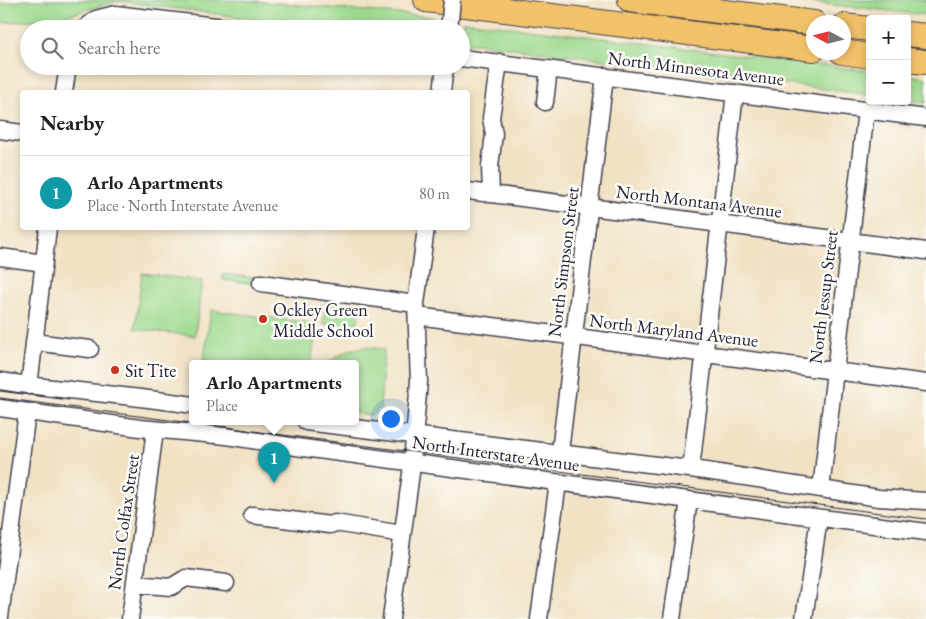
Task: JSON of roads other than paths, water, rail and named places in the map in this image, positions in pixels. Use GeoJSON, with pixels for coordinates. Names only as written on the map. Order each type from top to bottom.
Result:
{"type":"FeatureCollection","features":[{"type":"Feature","properties":{"kind":"highway"},"geometry":{"type":"LineString","coordinates":[[426,0],[806,48]]}},
{"type":"Feature","properties":{"kind":"highway"},"geometry":{"type":"LineString","coordinates":[[630,0],[806,21]]}},
{"type":"Feature","properties":{"kind":"highway"},"geometry":{"type":"LineString","coordinates":[[851,27],[866,29]]}},
{"type":"Feature","properties":{"kind":"highway"},"geometry":{"type":"LineString","coordinates":[[911,34],[926,36]]}},
{"type":"Feature","properties":{"kind":"highway"},"geometry":{"type":"LineString","coordinates":[[851,53],[866,55]]}},
{"type":"Feature","properties":{"kind":"highway"},"geometry":{"type":"LineString","coordinates":[[911,60],[926,62]]}},
{"type":"Feature","properties":{"kind":"street"},"geometry":{"type":"LineString","coordinates":[[450,20],[452,0]]}},
{"type":"Feature","properties":{"kind":"street"},"geometry":{"type":"LineString","coordinates":[[100,20],[114,14],[128,14],[173,20]]}},
{"type":"Feature","properties":{"kind":"street","name":"North Minnesota Avenue"},"geometry":{"type":"LineString","coordinates":[[470,59],[926,118]]}},
{"type":"Feature","properties":{"kind":"street"},"geometry":{"type":"LineString","coordinates":[[491,194],[490,166],[494,134],[491,118],[498,62]]}},
{"type":"Feature","properties":{"kind":"street"},"geometry":{"type":"LineString","coordinates":[[545,102],[549,69]]}},
{"type":"Feature","properties":{"kind":"street"},"geometry":{"type":"LineString","coordinates":[[64,90],[67,75]]}},
{"type":"Feature","properties":{"kind":"street"},"geometry":{"type":"LineString","coordinates":[[442,90],[444,75]]}},
{"type":"Feature","properties":{"kind":"street","name":"North Simpson Street"},"geometry":{"type":"LineString","coordinates":[[560,452],[605,76]]}},
{"type":"Feature","properties":{"kind":"street"},"geometry":{"type":"LineString","coordinates":[[691,469],[735,93]]}},
{"type":"Feature","properties":{"kind":"street","name":"North Jessup Street"},"geometry":{"type":"LineString","coordinates":[[821,489],[866,110]]}},
{"type":"Feature","properties":{"kind":"street"},"geometry":{"type":"LineString","coordinates":[[0,130],[20,133]]}},
{"type":"Feature","properties":{"kind":"street","name":"North Montana Avenue"},"geometry":{"type":"LineString","coordinates":[[470,191],[926,251]]}},
{"type":"Feature","properties":{"kind":"street"},"geometry":{"type":"LineString","coordinates":[[29,386],[48,230]]}},
{"type":"Feature","properties":{"kind":"street"},"geometry":{"type":"LineString","coordinates":[[391,619],[415,435],[419,382],[417,310],[426,230]]}},
{"type":"Feature","properties":{"kind":"street"},"geometry":{"type":"LineString","coordinates":[[0,257],[44,263]]}},
{"type":"Feature","properties":{"kind":"street","name":"North Maryland Avenue"},"geometry":{"type":"LineString","coordinates":[[261,283],[575,337],[926,383]]}},
{"type":"Feature","properties":{"kind":"street"},"geometry":{"type":"LineString","coordinates":[[34,342],[90,349]]}},
{"type":"Feature","properties":{"kind":"street"},"geometry":{"type":"LineString","coordinates":[[0,381],[29,386],[138,396],[189,405]]}},
{"type":"Feature","properties":{"kind":"street","name":"North Interstate Avenue"},"geometry":{"type":"LineString","coordinates":[[0,408],[155,430],[227,436],[412,463],[926,532]]}},
{"type":"Feature","properties":{"kind":"street"},"geometry":{"type":"LineString","coordinates":[[0,617],[27,412]]}},
{"type":"Feature","properties":{"kind":"street","name":"North Interstate Avenue"},"geometry":{"type":"LineString","coordinates":[[331,425],[691,469],[879,498],[926,501]]}},
{"type":"Feature","properties":{"kind":"street","name":"North Colfax Street"},"geometry":{"type":"LineString","coordinates":[[130,619],[155,430]]}},
{"type":"Feature","properties":{"kind":"street"},"geometry":{"type":"LineString","coordinates":[[539,619],[558,482]]}},
{"type":"Feature","properties":{"kind":"street"},"geometry":{"type":"LineString","coordinates":[[672,619],[689,500]]}},
{"type":"Feature","properties":{"kind":"street"},"geometry":{"type":"LineString","coordinates":[[252,515],[330,525],[335,523],[402,534]]}},
{"type":"Feature","properties":{"kind":"street"},"geometry":{"type":"LineString","coordinates":[[804,619],[819,518]]}},
{"type":"Feature","properties":{"kind":"street"},"geometry":{"type":"LineString","coordinates":[[135,584],[171,587],[186,578],[226,583]]}},
{"type":"Feature","properties":{"kind":"tram line"},"geometry":{"type":"LineString","coordinates":[[0,391],[69,400]]}},
{"type":"Feature","properties":{"kind":"tram line"},"geometry":{"type":"LineString","coordinates":[[0,398],[189,423]]}},
{"type":"Feature","properties":{"kind":"tram line"},"geometry":{"type":"LineString","coordinates":[[207,425],[926,519]]}},
{"type":"Feature","properties":{"kind":"place","name":"Ockley Green Middle School"},"geometry":{"type":"Point","coordinates":[263,319]}},
{"type":"Feature","properties":{"kind":"place","name":"Sit Tite"},"geometry":{"type":"Point","coordinates":[115,370]}},
{"type":"Feature","properties":{"kind":"place","name":"Arlo Apartments"},"geometry":{"type":"Point","coordinates":[274,483]}}]}
